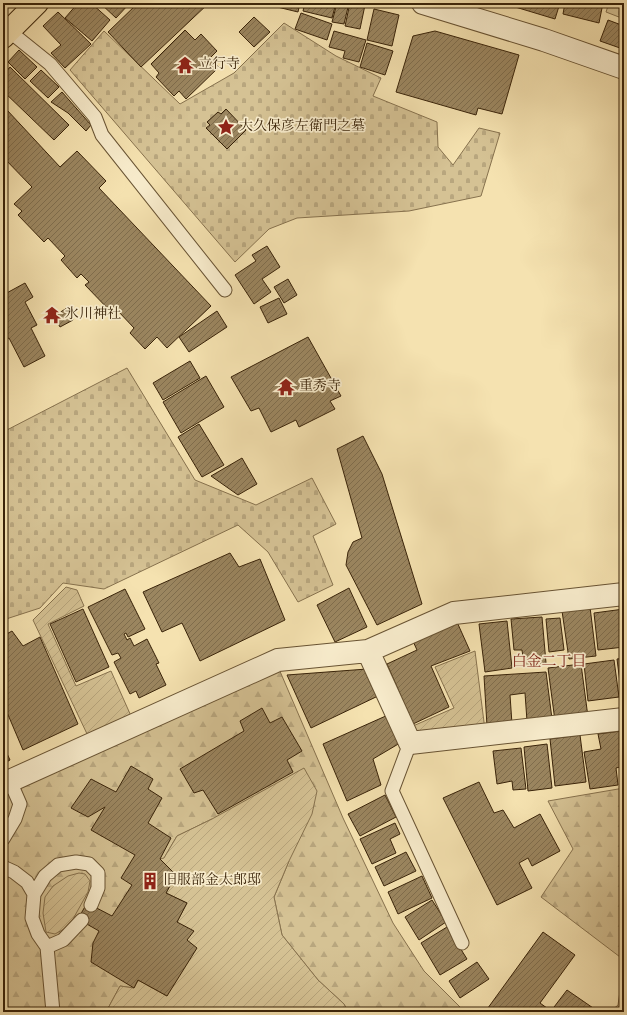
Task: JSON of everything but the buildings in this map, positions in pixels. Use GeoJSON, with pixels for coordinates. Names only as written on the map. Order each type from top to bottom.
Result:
{"type":"FeatureCollection","features":[{"type":"Feature","properties":{"kind":"main road"},"geometry":{"type":"LineString","coordinates":[[6,34],[37,3]]}},
{"type":"Feature","properties":{"kind":"street"},"geometry":{"type":"LineString","coordinates":[[423,3],[544,40],[624,68]]}},
{"type":"Feature","properties":{"kind":"street"},"geometry":{"type":"LineString","coordinates":[[6,782],[278,660],[368,651],[454,613],[624,594]]}},
{"type":"Feature","properties":{"kind":"street"},"geometry":{"type":"LineString","coordinates":[[368,651],[410,743],[624,720]]}},
{"type":"Feature","properties":{"kind":"lane"},"geometry":{"type":"LineString","coordinates":[[6,34],[50,64],[95,117],[102,135],[225,290]]}},
{"type":"Feature","properties":{"kind":"lane"},"geometry":{"type":"LineString","coordinates":[[410,743],[392,791],[462,943]]}},
{"type":"Feature","properties":{"kind":"lane"},"geometry":{"type":"LineString","coordinates":[[3,838],[15,819],[20,804],[6,782]]}},
{"type":"Feature","properties":{"kind":"lane"},"geometry":{"type":"LineString","coordinates":[[54,1012],[46,947],[38,934],[32,918],[34,894],[45,876],[58,865],[76,862],[88,864],[98,873],[98,888],[91,905]]}},
{"type":"Feature","properties":{"kind":"lane"},"geometry":{"type":"LineString","coordinates":[[3,867],[14,872],[27,882],[34,894]]}},
{"type":"Feature","properties":{"kind":"lane"},"geometry":{"type":"LineString","coordinates":[[46,947],[63,940],[82,920]]}},
{"type":"Feature","properties":{"kind":"green space"},"geometry":{"type":"Polygon","coordinates":[[[609,3],[624,3],[624,19],[606,12],[609,3]]]}},
{"type":"Feature","properties":{"kind":"green space"},"geometry":{"type":"Polygon","coordinates":[[[284,23],[336,56],[381,78],[373,96],[437,122],[438,147],[453,165],[479,128],[500,133],[481,196],[409,211],[297,218],[269,229],[235,262],[70,70],[104,31],[180,104],[234,73],[284,23]]]}},
{"type":"Feature","properties":{"kind":"green space"},"geometry":{"type":"Polygon","coordinates":[[[127,368],[195,480],[256,505],[312,478],[336,524],[313,536],[333,585],[298,602],[268,552],[238,525],[104,589],[63,583],[40,608],[3,620],[3,432],[127,368]]]}},
{"type":"Feature","properties":{"kind":"green space"},"geometry":{"type":"Polygon","coordinates":[[[66,587],[77,590],[84,606],[48,624],[76,686],[111,671],[131,716],[88,736],[33,620],[66,587]]]}},
{"type":"Feature","properties":{"kind":"green space"},"geometry":{"type":"Polygon","coordinates":[[[475,651],[485,730],[415,736],[413,726],[454,708],[435,667],[475,651]]]}},
{"type":"Feature","properties":{"kind":"green space"},"geometry":{"type":"Polygon","coordinates":[[[279,669],[343,818],[393,923],[424,971],[465,1012],[348,1012],[344,1004],[318,980],[282,935],[274,897],[289,861],[212,819],[177,836],[164,858],[187,903],[167,996],[120,986],[106,1012],[3,1012],[3,791],[279,669]]]}},
{"type":"Feature","properties":{"kind":"green space"},"geometry":{"type":"Polygon","coordinates":[[[304,768],[317,791],[312,814],[289,861],[274,897],[282,935],[318,980],[344,1004],[348,1012],[106,1012],[120,986],[134,988],[138,980],[167,996],[187,940],[177,922],[187,903],[166,893],[176,875],[160,859],[164,858],[177,836],[212,819],[304,768]]]}},
{"type":"Feature","properties":{"kind":"green space"},"geometry":{"type":"Polygon","coordinates":[[[624,788],[624,960],[541,897],[573,849],[548,801],[624,788]]]}},
{"type":"Feature","properties":{"kind":"green space"},"geometry":{"type":"Polygon","coordinates":[[[79,873],[85,874],[90,881],[88,892],[73,919],[64,929],[55,934],[46,932],[43,913],[45,897],[53,886],[68,876],[79,873]]]}},
{"type":"Feature","properties":{"kind":"green space"},"geometry":{"type":"Polygon","coordinates":[[[624,963],[624,1012],[610,1012],[618,1005],[624,963]]]}},
{"type":"Feature","properties":{"kind":"place","name":"立行寺"},"geometry":{"type":"Point","coordinates":[185,65]}},
{"type":"Feature","properties":{"kind":"place","name":"大久保彦左衛門之墓"},"geometry":{"type":"Point","coordinates":[226,127]}},
{"type":"Feature","properties":{"kind":"place","name":"氷川神社"},"geometry":{"type":"Point","coordinates":[52,315]}},
{"type":"Feature","properties":{"kind":"place","name":"重秀寺"},"geometry":{"type":"Point","coordinates":[286,387]}},
{"type":"Feature","properties":{"kind":"place","name":"旧服部金太郎邸"},"geometry":{"type":"Point","coordinates":[150,881]}},
{"type":"Feature","properties":{"kind":"district","name":"白金二丁目"},"geometry":{"type":"Point","coordinates":[549,662]}}]}
